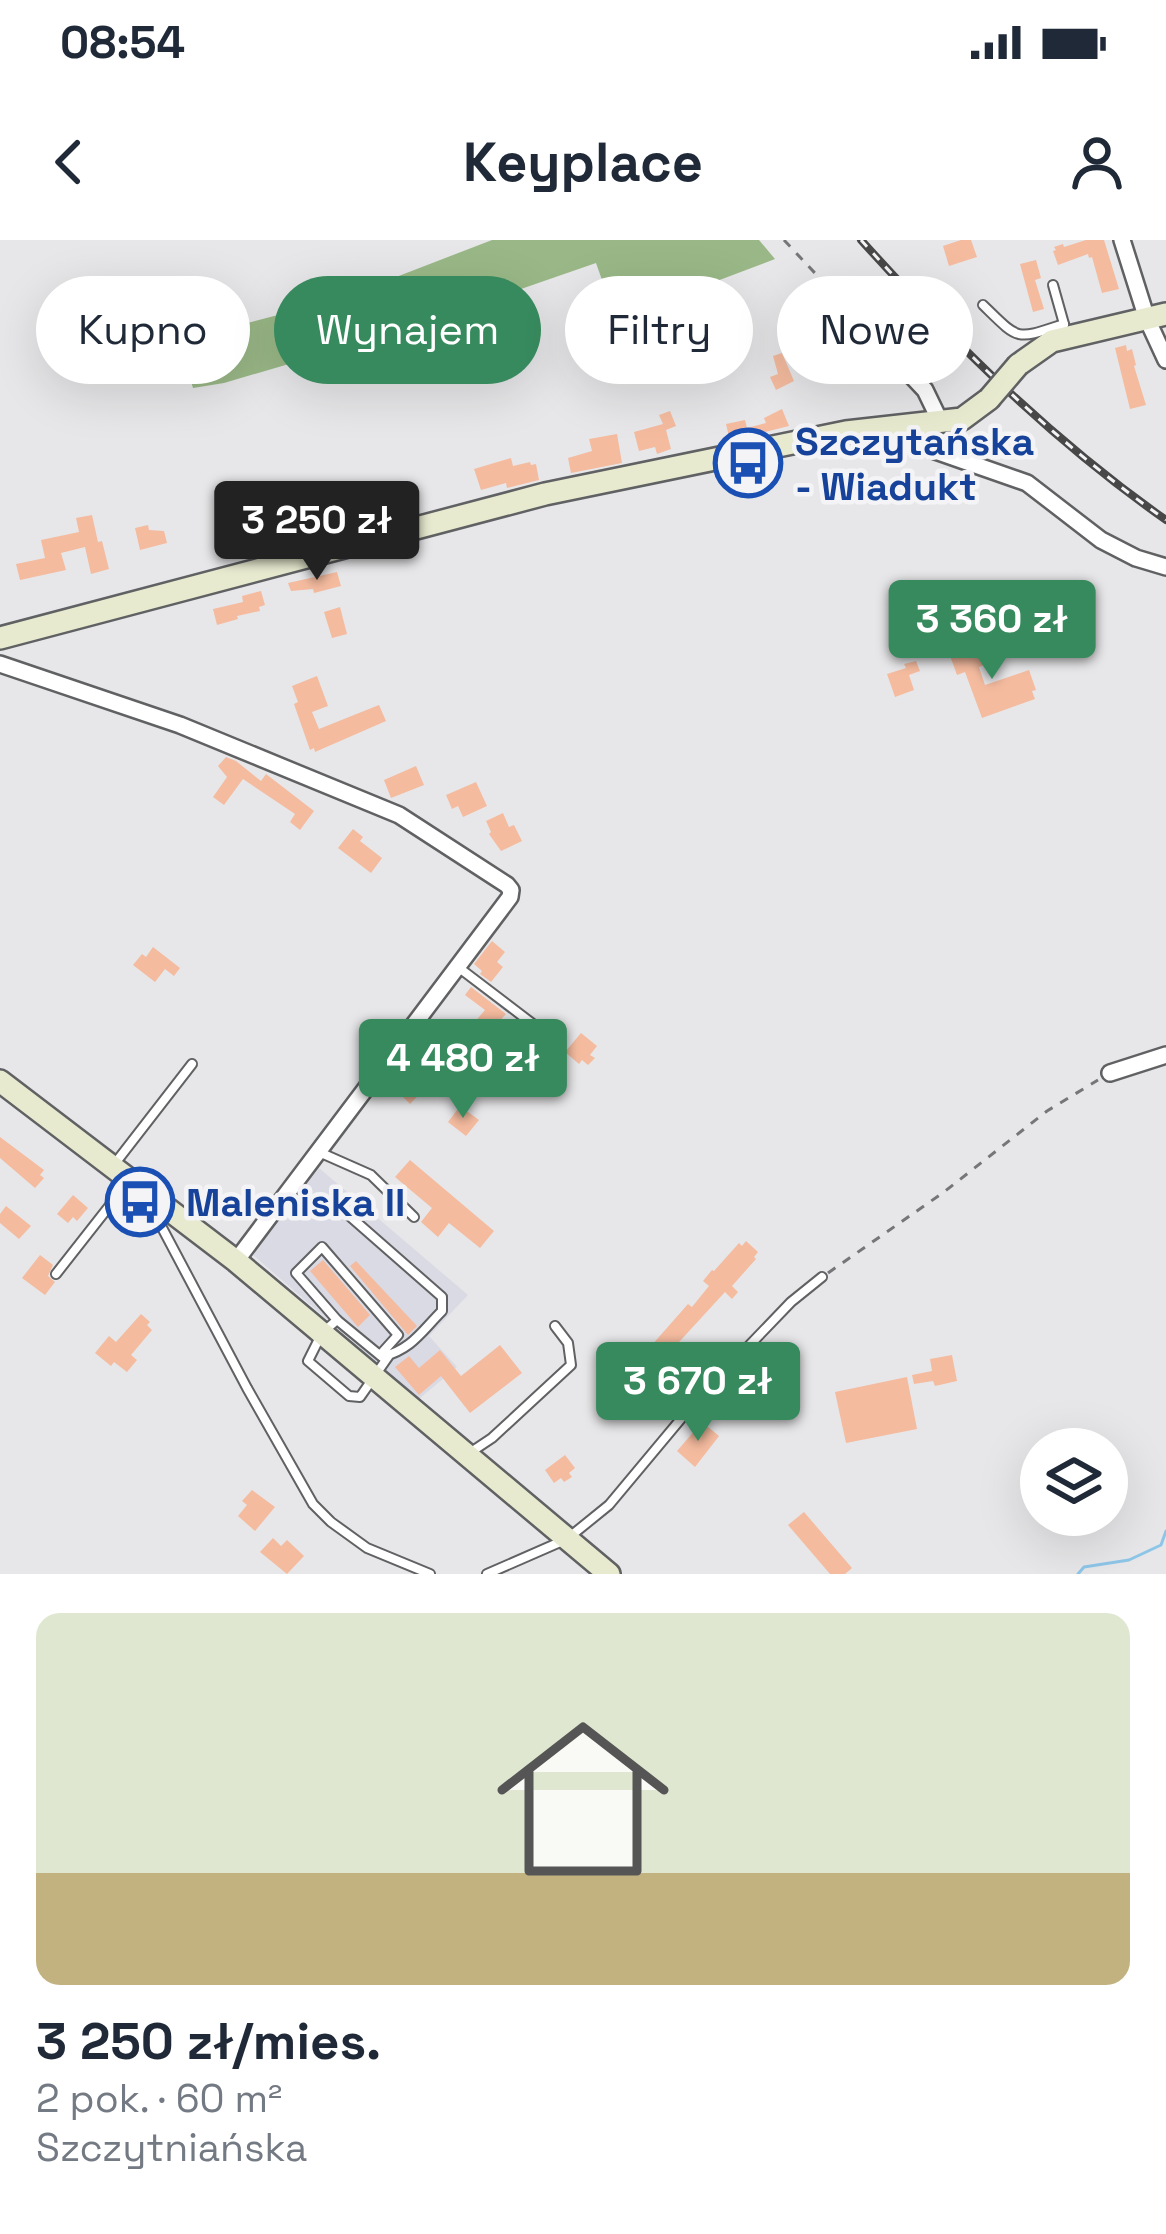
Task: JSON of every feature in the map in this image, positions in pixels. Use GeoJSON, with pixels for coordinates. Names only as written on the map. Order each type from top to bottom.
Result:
{"type":"FeatureCollection","features":[{"type":"Feature","properties":{"kind":"street"},"geometry":{"type":"LineString","coordinates":[[1122,240],[1157,316],[1166,360]]}},
{"type":"Feature","properties":{"kind":"street"},"geometry":{"type":"LineString","coordinates":[[0,638],[545,494],[890,425],[962,419],[1042,346],[1072,331],[1157,316]]}},
{"type":"Feature","properties":{"kind":"street"},"geometry":{"type":"LineString","coordinates":[[919,384],[940,421]]}},
{"type":"Feature","properties":{"kind":"street"},"geometry":{"type":"LineString","coordinates":[[890,425],[901,440],[1027,483],[1101,540],[1166,567]]}},
{"type":"Feature","properties":{"kind":"street"},"geometry":{"type":"LineString","coordinates":[[0,664],[180,725],[399,815],[511,890],[510,898],[236,1261]]}},
{"type":"Feature","properties":{"kind":"street"},"geometry":{"type":"LineString","coordinates":[[1110,1073],[1166,1055]]}},
{"type":"Feature","properties":{"kind":"street"},"geometry":{"type":"LineString","coordinates":[[0,1081],[329,1326],[375,1378],[609,1574]]}},
{"type":"Feature","properties":{"kind":"lane"},"geometry":{"type":"LineString","coordinates":[[983,305],[1015,336],[1072,331],[1053,285]]}},
{"type":"Feature","properties":{"kind":"lane"},"geometry":{"type":"LineString","coordinates":[[458,967],[545,1034]]}},
{"type":"Feature","properties":{"kind":"lane"},"geometry":{"type":"LineString","coordinates":[[403,1040],[467,1095]]}},
{"type":"Feature","properties":{"kind":"lane"},"geometry":{"type":"LineString","coordinates":[[56,1274],[128,1178],[192,1064]]}},
{"type":"Feature","properties":{"kind":"lane"},"geometry":{"type":"LineString","coordinates":[[318,1151],[371,1175],[414,1217]]}},
{"type":"Feature","properties":{"kind":"lane"},"geometry":{"type":"LineString","coordinates":[[128,1178],[313,1504],[367,1548],[430,1574]]}},
{"type":"Feature","properties":{"kind":"lane"},"geometry":{"type":"LineString","coordinates":[[344,1212],[442,1298],[442,1310],[402,1352],[385,1355],[329,1326],[296,1273],[322,1247],[398,1335],[385,1355],[375,1378]]}},
{"type":"Feature","properties":{"kind":"lane"},"geometry":{"type":"LineString","coordinates":[[487,1574],[567,1539],[609,1505],[695,1402],[822,1276]]}},
{"type":"Feature","properties":{"kind":"lane"},"geometry":{"type":"LineString","coordinates":[[467,1454],[492,1438],[571,1365],[568,1343],[555,1326]]}},
{"type":"Feature","properties":{"kind":"path"},"geometry":{"type":"LineString","coordinates":[[784,240],[817,276]]}},
{"type":"Feature","properties":{"kind":"path"},"geometry":{"type":"LineString","coordinates":[[822,1276],[944,1192],[1047,1111],[1110,1073]]}},
{"type":"Feature","properties":{"kind":"shaded area"},"geometry":{"type":"Polygon","coordinates":[[[319,1168],[468,1295],[429,1336],[457,1367],[419,1399],[253,1255],[319,1168]]]}},
{"type":"Feature","properties":{"kind":"green space"},"geometry":{"type":"Polygon","coordinates":[[[492,240],[759,240],[775,259],[730,276],[601,276],[596,263],[541,282],[541,276],[399,276],[492,240]]]}},
{"type":"Feature","properties":{"kind":"green space"},"geometry":{"type":"Polygon","coordinates":[[[274,316],[274,368],[250,375],[250,322],[274,316]]]}},
{"type":"Feature","properties":{"kind":"building"},"geometry":{"type":"Polygon","coordinates":[[[971,240],[977,257],[949,266],[943,246],[971,240]]]}},
{"type":"Feature","properties":{"kind":"building"},"geometry":{"type":"Polygon","coordinates":[[[1104,240],[1119,289],[1102,293],[1088,254],[1058,265],[1054,247],[1104,240]]]}},
{"type":"Feature","properties":{"kind":"building"},"geometry":{"type":"Polygon","coordinates":[[[1036,260],[1041,278],[1035,280],[1044,309],[1033,312],[1020,264],[1036,260]]]}},
{"type":"Feature","properties":{"kind":"building"},"geometry":{"type":"Polygon","coordinates":[[[1126,345],[1127,351],[1132,349],[1146,405],[1130,409],[1115,348],[1126,345]]]}},
{"type":"Feature","properties":{"kind":"building"},"geometry":{"type":"Polygon","coordinates":[[[777,374],[777,384],[788,384],[776,390],[770,377],[777,374]]]}},
{"type":"Feature","properties":{"kind":"building"},"geometry":{"type":"Polygon","coordinates":[[[782,409],[789,426],[730,441],[726,424],[745,420],[747,428],[766,423],[764,418],[782,409]]]}},
{"type":"Feature","properties":{"kind":"building"},"geometry":{"type":"Polygon","coordinates":[[[670,411],[676,426],[666,430],[671,449],[657,454],[655,447],[639,451],[634,432],[663,424],[659,415],[670,411]]]}},
{"type":"Feature","properties":{"kind":"building"},"geometry":{"type":"Polygon","coordinates":[[[617,434],[622,463],[571,473],[568,458],[592,451],[589,439],[617,434]]]}},
{"type":"Feature","properties":{"kind":"building"},"geometry":{"type":"Polygon","coordinates":[[[511,458],[513,466],[536,464],[539,480],[481,490],[474,469],[511,458]]]}},
{"type":"Feature","properties":{"kind":"building"},"geometry":{"type":"Polygon","coordinates":[[[277,488],[284,515],[265,519],[258,509],[229,519],[226,509],[233,508],[231,501],[277,488]]]}},
{"type":"Feature","properties":{"kind":"building"},"geometry":{"type":"Polygon","coordinates":[[[92,515],[109,569],[91,574],[85,547],[61,553],[66,570],[20,580],[16,564],[45,558],[41,540],[79,532],[76,518],[92,515]]]}},
{"type":"Feature","properties":{"kind":"building"},"geometry":{"type":"Polygon","coordinates":[[[148,525],[149,530],[164,531],[167,543],[140,550],[135,528],[148,525]]]}},
{"type":"Feature","properties":{"kind":"building"},"geometry":{"type":"Polygon","coordinates":[[[337,572],[341,586],[314,593],[313,589],[291,591],[288,583],[337,572]]]}},
{"type":"Feature","properties":{"kind":"building"},"geometry":{"type":"Polygon","coordinates":[[[900,583],[912,613],[932,606],[939,626],[902,639],[895,619],[902,616],[890,586],[900,583]]]}},
{"type":"Feature","properties":{"kind":"building"},"geometry":{"type":"Polygon","coordinates":[[[261,591],[265,605],[260,611],[217,625],[213,609],[243,602],[242,596],[261,591]]]}},
{"type":"Feature","properties":{"kind":"building"},"geometry":{"type":"Polygon","coordinates":[[[340,607],[347,634],[332,638],[324,612],[340,607]]]}},
{"type":"Feature","properties":{"kind":"building"},"geometry":{"type":"Polygon","coordinates":[[[982,641],[990,663],[979,667],[985,685],[1029,670],[1035,699],[982,718],[965,672],[957,675],[949,653],[982,641]]]}},
{"type":"Feature","properties":{"kind":"building"},"geometry":{"type":"Polygon","coordinates":[[[916,661],[920,671],[909,675],[914,690],[895,697],[887,674],[916,661]]]}},
{"type":"Feature","properties":{"kind":"building"},"geometry":{"type":"Polygon","coordinates":[[[317,676],[328,706],[312,712],[319,729],[379,705],[386,721],[315,752],[310,750],[292,686],[317,676]]]}},
{"type":"Feature","properties":{"kind":"building"},"geometry":{"type":"Polygon","coordinates":[[[226,757],[261,781],[266,774],[314,811],[300,830],[290,822],[295,814],[243,779],[224,805],[213,797],[227,777],[218,766],[226,757]]]}},
{"type":"Feature","properties":{"kind":"building"},"geometry":{"type":"Polygon","coordinates":[[[416,766],[424,785],[391,798],[384,780],[416,766]]]}},
{"type":"Feature","properties":{"kind":"building"},"geometry":{"type":"Polygon","coordinates":[[[476,782],[487,806],[463,817],[458,806],[452,809],[446,795],[476,782]]]}},
{"type":"Feature","properties":{"kind":"building"},"geometry":{"type":"Polygon","coordinates":[[[503,813],[522,841],[501,851],[486,821],[503,813]]]}},
{"type":"Feature","properties":{"kind":"building"},"geometry":{"type":"Polygon","coordinates":[[[353,829],[382,858],[371,873],[338,848],[353,829]]]}},
{"type":"Feature","properties":{"kind":"building"},"geometry":{"type":"Polygon","coordinates":[[[492,941],[505,952],[497,962],[503,967],[491,982],[474,964],[492,941]]]}},
{"type":"Feature","properties":{"kind":"building"},"geometry":{"type":"Polygon","coordinates":[[[153,947],[180,968],[174,976],[165,969],[155,982],[133,965],[153,947]]]}},
{"type":"Feature","properties":{"kind":"building"},"geometry":{"type":"Polygon","coordinates":[[[471,987],[506,1014],[481,1041],[468,1030],[485,1010],[465,995],[471,987]]]}},
{"type":"Feature","properties":{"kind":"building"},"geometry":{"type":"Polygon","coordinates":[[[581,1033],[597,1046],[588,1065],[565,1052],[581,1033]]]}},
{"type":"Feature","properties":{"kind":"building"},"geometry":{"type":"Polygon","coordinates":[[[413,1066],[431,1082],[410,1104],[393,1087],[413,1066]]]}},
{"type":"Feature","properties":{"kind":"building"},"geometry":{"type":"Polygon","coordinates":[[[460,1106],[479,1120],[466,1136],[448,1122],[460,1106]]]}},
{"type":"Feature","properties":{"kind":"building"},"geometry":{"type":"Polygon","coordinates":[[[0,1137],[44,1170],[35,1188],[0,1158],[0,1137]]]}},
{"type":"Feature","properties":{"kind":"building"},"geometry":{"type":"Polygon","coordinates":[[[410,1160],[494,1231],[480,1248],[449,1223],[438,1237],[421,1222],[432,1208],[395,1177],[410,1160]]]}},
{"type":"Feature","properties":{"kind":"building"},"geometry":{"type":"Polygon","coordinates":[[[73,1195],[88,1208],[77,1221],[73,1217],[68,1223],[57,1214],[73,1195]]]}},
{"type":"Feature","properties":{"kind":"building"},"geometry":{"type":"Polygon","coordinates":[[[6,1206],[31,1226],[19,1239],[0,1223],[6,1206]]]}},
{"type":"Feature","properties":{"kind":"building"},"geometry":{"type":"Polygon","coordinates":[[[746,1241],[758,1252],[732,1286],[738,1292],[732,1299],[725,1292],[657,1366],[644,1354],[709,1286],[703,1281],[712,1270],[746,1241]]]}},
{"type":"Feature","properties":{"kind":"building"},"geometry":{"type":"Polygon","coordinates":[[[40,1255],[53,1265],[48,1276],[55,1282],[45,1295],[22,1278],[40,1255]]]}},
{"type":"Feature","properties":{"kind":"building"},"geometry":{"type":"Polygon","coordinates":[[[323,1260],[370,1315],[358,1327],[310,1271],[323,1260]]]}},
{"type":"Feature","properties":{"kind":"building"},"geometry":{"type":"Polygon","coordinates":[[[356,1261],[417,1326],[408,1335],[350,1266],[356,1261]]]}},
{"type":"Feature","properties":{"kind":"building"},"geometry":{"type":"Polygon","coordinates":[[[141,1314],[152,1330],[131,1355],[137,1360],[127,1372],[95,1353],[109,1336],[116,1342],[141,1314]]]}},
{"type":"Feature","properties":{"kind":"building"},"geometry":{"type":"Polygon","coordinates":[[[500,1345],[522,1373],[470,1413],[441,1376],[419,1395],[395,1367],[409,1356],[419,1368],[440,1350],[461,1376],[500,1345]]]}},
{"type":"Feature","properties":{"kind":"building"},"geometry":{"type":"Polygon","coordinates":[[[952,1355],[957,1381],[914,1384],[912,1375],[932,1371],[930,1359],[952,1355]]]}},
{"type":"Feature","properties":{"kind":"building"},"geometry":{"type":"Polygon","coordinates":[[[907,1377],[917,1429],[846,1443],[835,1392],[907,1377]]]}},
{"type":"Feature","properties":{"kind":"building"},"geometry":{"type":"Polygon","coordinates":[[[702,1422],[719,1436],[695,1467],[677,1451],[702,1422]]]}},
{"type":"Feature","properties":{"kind":"building"},"geometry":{"type":"Polygon","coordinates":[[[565,1455],[575,1468],[569,1473],[572,1477],[554,1483],[545,1470],[565,1455]]]}},
{"type":"Feature","properties":{"kind":"building"},"geometry":{"type":"Polygon","coordinates":[[[252,1490],[275,1507],[255,1531],[238,1516],[252,1490]]]}},
{"type":"Feature","properties":{"kind":"building"},"geometry":{"type":"Polygon","coordinates":[[[804,1512],[852,1568],[845,1574],[830,1574],[788,1525],[804,1512]]]}},
{"type":"Feature","properties":{"kind":"building"},"geometry":{"type":"Polygon","coordinates":[[[273,1538],[281,1546],[287,1540],[304,1556],[287,1574],[260,1552],[273,1538]]]}},
{"type":"Feature","properties":{"kind":"waterway"},"geometry":{"type":"LineString","coordinates":[[1078,1574],[1084,1567],[1129,1560],[1161,1545],[1166,1531]]}},
{"type":"Feature","properties":{"kind":"railway"},"geometry":{"type":"LineString","coordinates":[[861,240],[1006,389],[1083,457],[1166,520]]}},
{"type":"Feature","properties":{"kind":"place","name":"Szczytańska - Wiadukt"},"geometry":{"type":"Point","coordinates":[748,463]}},
{"type":"Feature","properties":{"kind":"place","name":"Maleniska II"},"geometry":{"type":"Point","coordinates":[140,1202]}}]}
